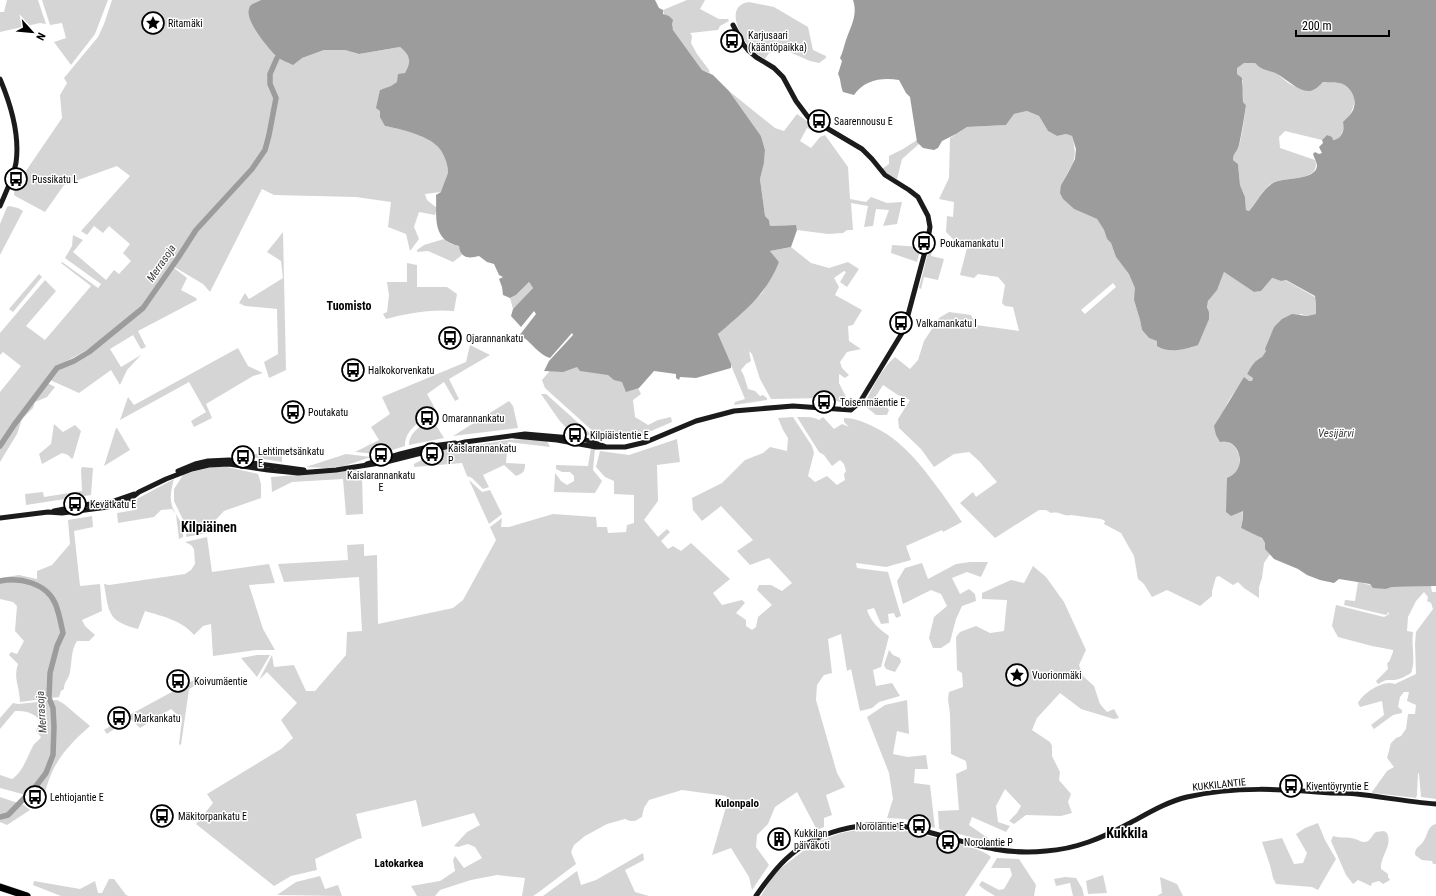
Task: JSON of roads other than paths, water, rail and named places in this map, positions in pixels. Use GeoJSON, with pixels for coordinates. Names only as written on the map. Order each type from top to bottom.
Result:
{"type":"FeatureCollection","features":[{"type":"Feature","properties":{"kind":"highway"},"geometry":{"type":"LineString","coordinates":[[0,887],[27,896]]}},
{"type":"Feature","properties":{"kind":"highway"},"geometry":{"type":"LineString","coordinates":[[0,891],[17,896]]}},
{"type":"Feature","properties":{"kind":"street"},"geometry":{"type":"LineString","coordinates":[[0,518],[48,512],[76,506],[108,503],[139,492],[166,479],[178,471],[195,464],[208,461],[315,471],[336,470],[410,457],[465,442],[525,434],[583,439],[606,447],[619,447],[634,445],[696,421],[734,411],[793,406],[853,409],[860,402],[902,333],[908,315],[930,227],[928,216],[922,202],[914,193],[885,175],[862,149],[808,117],[796,101],[782,77],[774,68],[756,57],[748,50],[743,44],[733,25]]}},
{"type":"Feature","properties":{"kind":"street"},"geometry":{"type":"LineString","coordinates":[[0,79],[9,103],[17,145],[16,163],[0,206]]}},
{"type":"Feature","properties":{"kind":"street","name":"KUKKILANTIE"},"geometry":{"type":"LineString","coordinates":[[756,896],[769,876],[786,858],[807,844],[846,828],[885,824],[900,826],[984,848],[1010,852],[1033,852],[1066,848],[1093,841],[1162,806],[1186,797],[1206,793],[1242,790],[1305,790],[1356,794],[1436,804]]}},
{"type":"Feature","properties":{"kind":"water"},"geometry":{"type":"Polygon","coordinates":[[[261,0],[655,0],[659,8],[663,10],[663,14],[669,16],[673,20],[673,30],[702,70],[713,75],[729,91],[761,136],[765,150],[764,163],[760,179],[765,216],[769,220],[770,226],[796,225],[797,230],[791,247],[770,251],[779,262],[768,284],[737,318],[718,334],[731,364],[731,368],[696,378],[680,377],[679,380],[676,378],[676,374],[654,371],[639,388],[626,392],[622,382],[614,380],[608,375],[580,371],[577,367],[563,372],[544,371],[549,361],[573,335],[572,333],[550,358],[539,352],[523,337],[517,342],[515,341],[536,314],[534,311],[521,327],[511,316],[513,309],[533,288],[529,282],[516,295],[510,298],[503,295],[499,279],[503,277],[499,275],[494,264],[487,262],[479,256],[466,257],[461,253],[459,246],[450,243],[444,238],[437,226],[436,219],[436,195],[441,192],[448,172],[443,154],[432,142],[420,136],[385,126],[380,117],[380,111],[376,108],[380,90],[397,82],[398,74],[405,73],[409,65],[409,58],[406,53],[400,47],[359,54],[345,50],[324,50],[302,58],[293,65],[276,56],[263,41],[250,20],[250,7],[252,4],[261,0]]]}},
{"type":"Feature","properties":{"kind":"water","name":"Vesijärvi"},"geometry":{"type":"Polygon","coordinates":[[[853,0],[1436,0],[1436,586],[1392,587],[1386,589],[1373,588],[1370,584],[1339,579],[1334,583],[1320,580],[1274,559],[1265,549],[1265,543],[1262,538],[1241,528],[1243,511],[1231,516],[1226,512],[1227,478],[1234,474],[1240,462],[1237,449],[1233,444],[1220,442],[1216,435],[1214,426],[1244,377],[1249,381],[1252,381],[1253,378],[1247,374],[1253,364],[1262,357],[1266,351],[1265,349],[1274,327],[1282,319],[1292,314],[1307,316],[1316,314],[1315,296],[1286,280],[1281,281],[1272,278],[1261,291],[1254,292],[1224,272],[1217,290],[1208,301],[1207,307],[1209,319],[1198,345],[1172,350],[1167,350],[1157,346],[1157,341],[1149,338],[1142,330],[1134,300],[1135,288],[1129,274],[1116,257],[1104,230],[1097,219],[1074,209],[1063,199],[1060,193],[1061,185],[1075,159],[1076,149],[1072,136],[1066,134],[1057,136],[1048,131],[1039,116],[1027,111],[1014,114],[1006,125],[967,127],[942,141],[938,148],[934,150],[923,148],[917,142],[910,97],[899,80],[880,79],[868,83],[854,95],[843,92],[838,74],[842,61],[840,58],[853,20],[855,11],[853,0]],[[1244,63],[1237,68],[1237,74],[1242,78],[1243,102],[1246,105],[1239,145],[1233,160],[1238,164],[1240,185],[1245,197],[1246,210],[1249,211],[1273,183],[1305,176],[1315,171],[1317,165],[1313,154],[1315,152],[1319,154],[1322,153],[1319,147],[1323,143],[1322,140],[1327,135],[1332,137],[1333,140],[1341,136],[1344,128],[1343,122],[1350,115],[1355,103],[1349,88],[1343,84],[1323,82],[1314,90],[1306,91],[1277,74],[1261,68],[1255,63],[1244,63]]]}},
{"type":"Feature","properties":{"kind":"waterway","name":"Merrasoja"},"geometry":{"type":"LineString","coordinates":[[0,446],[57,368],[74,361],[89,352],[143,308],[196,230],[252,169],[265,150],[269,135],[276,98],[270,84],[270,74],[277,58]]}},
{"type":"Feature","properties":{"kind":"waterway","name":"Merrasoja"},"geometry":{"type":"LineString","coordinates":[[0,581],[24,581],[39,586],[51,596],[55,603],[63,633],[57,646],[50,673],[49,698],[53,708],[54,727],[53,755],[46,773],[36,786],[8,815],[0,817]]}},
{"type":"Feature","properties":{"kind":"place","name":"Ritamäki"},"geometry":{"type":"Point","coordinates":[153,23]}},
{"type":"Feature","properties":{"kind":"place","name":"Karjusaari (kääntöpaikka)"},"geometry":{"type":"Point","coordinates":[732,41]}},
{"type":"Feature","properties":{"kind":"place","name":"Saarennousu E"},"geometry":{"type":"Point","coordinates":[819,121]}},
{"type":"Feature","properties":{"kind":"place","name":"Pussikatu L"},"geometry":{"type":"Point","coordinates":[16,179]}},
{"type":"Feature","properties":{"kind":"place","name":"Poukamankatu I"},"geometry":{"type":"Point","coordinates":[924,243]}},
{"type":"Feature","properties":{"kind":"place","name":"Valkamankatu I"},"geometry":{"type":"Point","coordinates":[901,323]}},
{"type":"Feature","properties":{"kind":"place","name":"Ojarannankatu"},"geometry":{"type":"Point","coordinates":[450,338]}},
{"type":"Feature","properties":{"kind":"place","name":"Halkokorvenkatu"},"geometry":{"type":"Point","coordinates":[353,370]}},
{"type":"Feature","properties":{"kind":"place","name":"Toisenmäentie E"},"geometry":{"type":"Point","coordinates":[824,402]}},
{"type":"Feature","properties":{"kind":"place","name":"Poutakatu"},"geometry":{"type":"Point","coordinates":[293,412]}},
{"type":"Feature","properties":{"kind":"place","name":"Omarannankatu"},"geometry":{"type":"Point","coordinates":[427,418]}},
{"type":"Feature","properties":{"kind":"place","name":"Kilpiäistentie E"},"geometry":{"type":"Point","coordinates":[575,435]}},
{"type":"Feature","properties":{"kind":"place","name":"Kaislarannankatu P"},"geometry":{"type":"Point","coordinates":[432,454]}},
{"type":"Feature","properties":{"kind":"place","name":"Kaislarannankatu E"},"geometry":{"type":"Point","coordinates":[381,455]}},
{"type":"Feature","properties":{"kind":"place","name":"Lehtimetsänkatu E"},"geometry":{"type":"Point","coordinates":[243,457]}},
{"type":"Feature","properties":{"kind":"place","name":"Kevätkatu E"},"geometry":{"type":"Point","coordinates":[75,504]}},
{"type":"Feature","properties":{"kind":"place","name":"Vuorionmäki"},"geometry":{"type":"Point","coordinates":[1017,675]}},
{"type":"Feature","properties":{"kind":"place","name":"Koivumäentie"},"geometry":{"type":"Point","coordinates":[178,681]}},
{"type":"Feature","properties":{"kind":"place","name":"Markankatu"},"geometry":{"type":"Point","coordinates":[119,718]}},
{"type":"Feature","properties":{"kind":"place","name":"Kiventöyryntie E"},"geometry":{"type":"Point","coordinates":[1291,786]}},
{"type":"Feature","properties":{"kind":"place","name":"Lehtiojantie E"},"geometry":{"type":"Point","coordinates":[35,797]}},
{"type":"Feature","properties":{"kind":"place","name":"Mäkitorpankatu E"},"geometry":{"type":"Point","coordinates":[162,816]}},
{"type":"Feature","properties":{"kind":"place","name":"Norolantie E"},"geometry":{"type":"Point","coordinates":[919,826]}},
{"type":"Feature","properties":{"kind":"place","name":"Kukkilan päiväkoti"},"geometry":{"type":"Point","coordinates":[779,839]}},
{"type":"Feature","properties":{"kind":"place","name":"Norolantie P"},"geometry":{"type":"Point","coordinates":[948,842]}},
{"type":"Feature","properties":{"kind":"district","name":"Tuomisto"},"geometry":{"type":"Point","coordinates":[349,306]}},
{"type":"Feature","properties":{"kind":"district","name":"Kilpiäinen"},"geometry":{"type":"Point","coordinates":[209,527]}},
{"type":"Feature","properties":{"kind":"district","name":"Kulonpalo"},"geometry":{"type":"Point","coordinates":[737,803]}},
{"type":"Feature","properties":{"kind":"district","name":"Kukkila"},"geometry":{"type":"Point","coordinates":[1127,833]}},
{"type":"Feature","properties":{"kind":"district","name":"Latokarkea"},"geometry":{"type":"Point","coordinates":[399,863]}}]}
